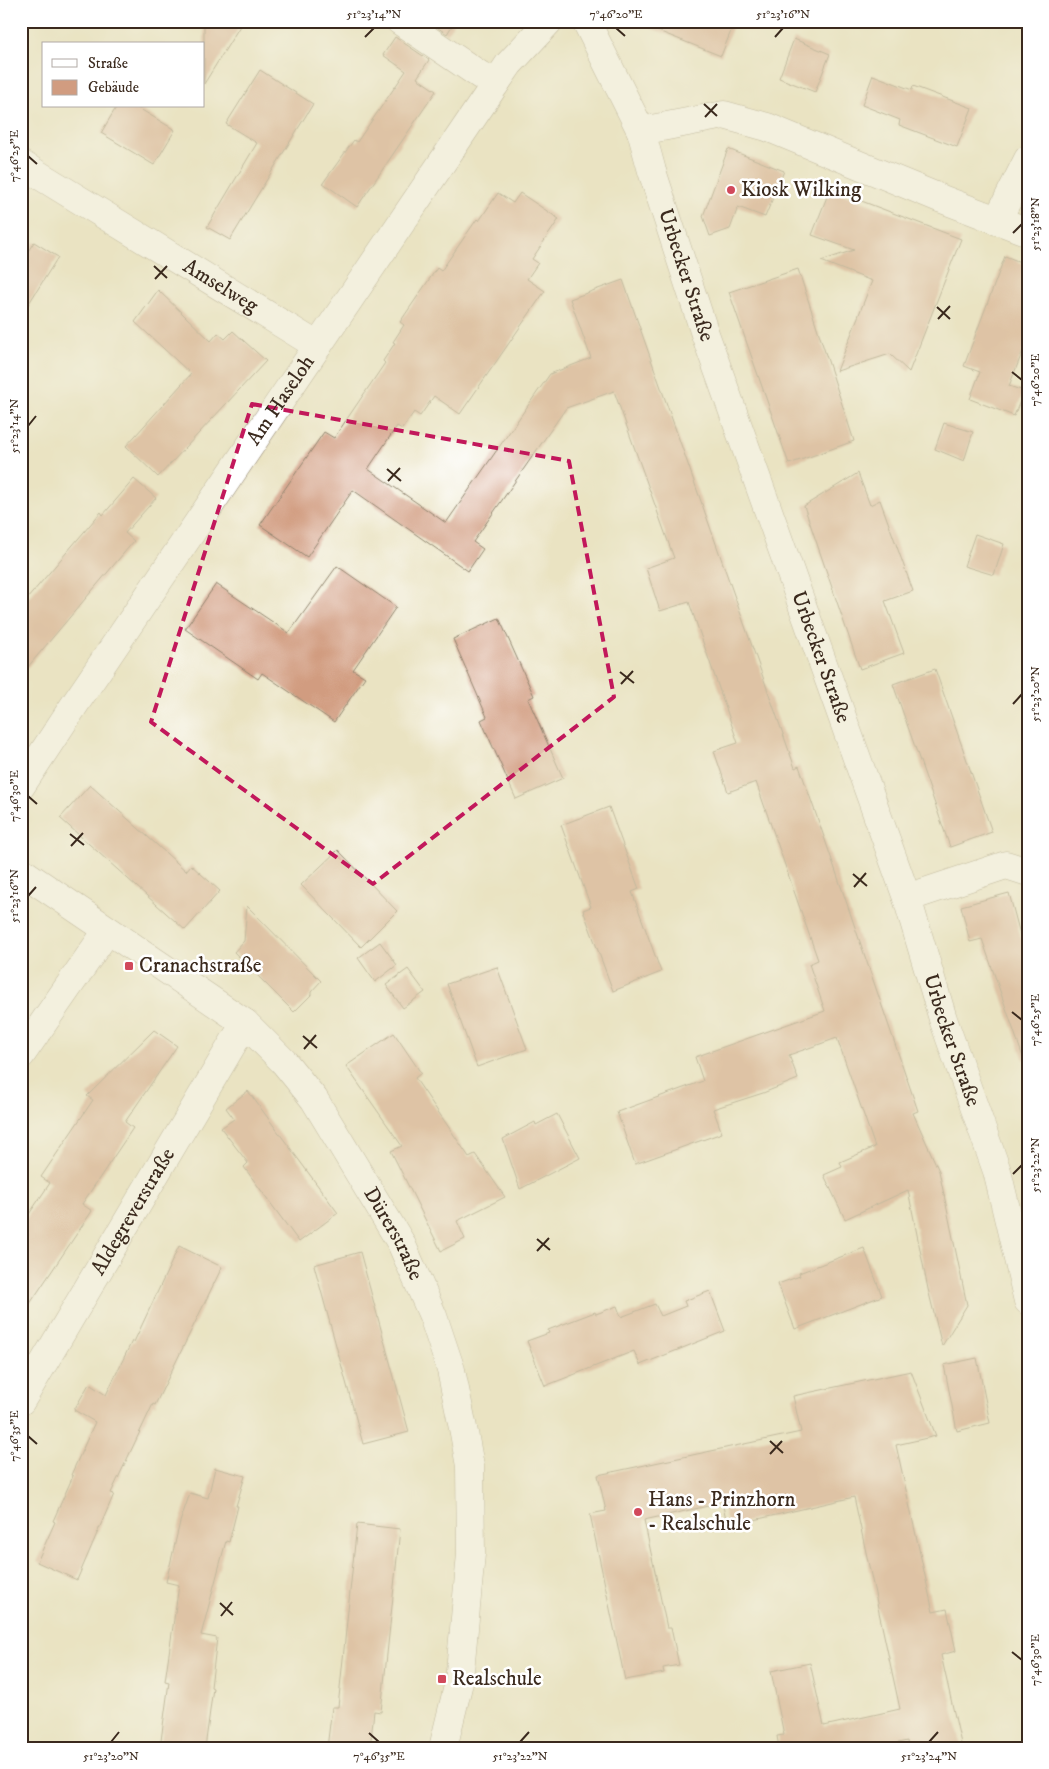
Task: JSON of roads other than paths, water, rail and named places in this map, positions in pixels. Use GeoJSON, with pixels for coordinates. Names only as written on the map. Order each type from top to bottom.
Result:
{"type":"FeatureCollection","features":[{"type":"Feature","properties":{"kind":"street"},"geometry":{"type":"LineString","coordinates":[[400,21],[480,75],[496,83]]}},
{"type":"Feature","properties":{"kind":"street","name":"Am Haseloh"},"geometry":{"type":"LineString","coordinates":[[21,786],[509,64],[549,21]]}},
{"type":"Feature","properties":{"kind":"street","name":"Urbecker Straße"},"geometry":{"type":"LineString","coordinates":[[586,21],[641,131],[652,171],[704,331],[907,898],[943,1019],[997,1170],[1028,1301]]}},
{"type":"Feature","properties":{"kind":"street"},"geometry":{"type":"LineString","coordinates":[[641,131],[724,115],[768,127],[1028,232]]}},
{"type":"Feature","properties":{"kind":"street"},"geometry":{"type":"LineString","coordinates":[[997,221],[1028,159]]}},
{"type":"Feature","properties":{"kind":"street","name":"Amselweg"},"geometry":{"type":"LineString","coordinates":[[21,164],[318,346]]}},
{"type":"Feature","properties":{"kind":"street"},"geometry":{"type":"LineString","coordinates":[[907,898],[1006,865],[1028,872]]}},
{"type":"Feature","properties":{"kind":"street","name":"Dürerstraße"},"geometry":{"type":"LineString","coordinates":[[21,872],[245,1023],[284,1062],[314,1099],[396,1234],[433,1316],[451,1370],[470,1466],[472,1554],[459,1682],[444,1748]]}},
{"type":"Feature","properties":{"kind":"street"},"geometry":{"type":"LineString","coordinates":[[21,1055],[108,931]]}},
{"type":"Feature","properties":{"kind":"street","name":"Aldegreverstraße"},"geometry":{"type":"LineString","coordinates":[[21,1401],[245,1023]]}},
{"type":"Feature","properties":{"kind":"place","name":"Kiosk Wilking"},"geometry":{"type":"Point","coordinates":[731,190]}},
{"type":"Feature","properties":{"kind":"place","name":"Cranachstraße"},"geometry":{"type":"Point","coordinates":[129,966]}},
{"type":"Feature","properties":{"kind":"place","name":"Hans - Prinzhorn - Realschule"},"geometry":{"type":"Point","coordinates":[638,1512]}},
{"type":"Feature","properties":{"kind":"place","name":"Realschule"},"geometry":{"type":"Point","coordinates":[442,1679]}}]}
